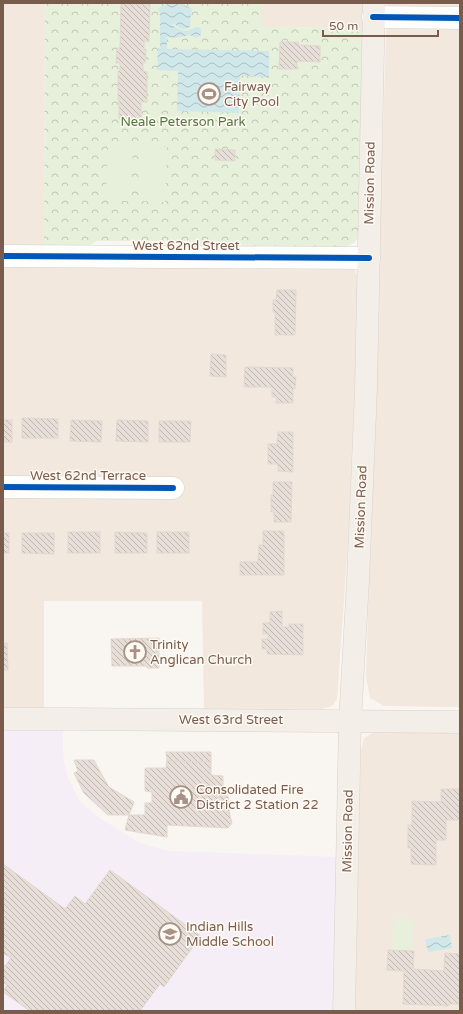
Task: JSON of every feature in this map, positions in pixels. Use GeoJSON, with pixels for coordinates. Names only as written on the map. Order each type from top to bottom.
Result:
{"type":"FeatureCollection","features":[{"type":"Feature","properties":{"kind":"main road","name":"Mission Road"},"geometry":{"type":"LineString","coordinates":[[344,1011],[350,721],[358,580],[366,388],[373,10]]}},
{"type":"Feature","properties":{"kind":"main road","name":"West 63rd Street"},"geometry":{"type":"LineString","coordinates":[[3,719],[460,722]]}},
{"type":"Feature","properties":{"kind":"street"},"geometry":{"type":"LineString","coordinates":[[373,10],[460,18]]}},
{"type":"Feature","properties":{"kind":"street","name":"West 62nd Street"},"geometry":{"type":"LineString","coordinates":[[3,256],[369,258]]}},
{"type":"Feature","properties":{"kind":"street","name":"West 62nd Terrace"},"geometry":{"type":"LineString","coordinates":[[3,487],[173,488]]}},
{"type":"Feature","properties":{"kind":"shaded area"},"geometry":{"type":"Polygon","coordinates":[[[3,3],[45,3],[44,247],[354,269],[359,280],[348,542],[337,699],[332,706],[322,709],[204,709],[202,601],[44,601],[44,709],[3,709],[3,3]]]}},
{"type":"Feature","properties":{"kind":"shaded area"},"geometry":{"type":"Polygon","coordinates":[[[261,3],[364,3],[364,28],[261,27],[261,3]]]}},
{"type":"Feature","properties":{"kind":"shaded area"},"geometry":{"type":"Polygon","coordinates":[[[387,3],[460,3],[460,707],[384,706],[370,698],[366,677],[387,3]]]}},
{"type":"Feature","properties":{"kind":"shaded area","name":"Indian Hills Middle School"},"geometry":{"type":"Polygon","coordinates":[[[3,723],[63,724],[63,756],[67,775],[79,800],[98,817],[140,843],[168,851],[339,857],[336,1011],[3,1011],[3,723]]]}},
{"type":"Feature","properties":{"kind":"shaded area"},"geometry":{"type":"Polygon","coordinates":[[[375,732],[460,733],[460,1011],[355,1011],[361,751],[364,738],[375,732]]]}},
{"type":"Feature","properties":{"kind":"green space","name":"Neale Peterson Park"},"geometry":{"type":"Polygon","coordinates":[[[45,3],[261,3],[261,27],[364,28],[358,238],[350,245],[340,248],[195,246],[188,241],[96,241],[89,246],[44,247],[45,3]]]}},
{"type":"Feature","properties":{"kind":"green space"},"geometry":{"type":"Polygon","coordinates":[[[108,145],[133,146],[131,201],[106,200],[108,145]]]}},
{"type":"Feature","properties":{"kind":"green space"},"geometry":{"type":"Polygon","coordinates":[[[142,146],[167,147],[165,202],[140,201],[142,146]]]}},
{"type":"Feature","properties":{"kind":"green space"},"geometry":{"type":"Polygon","coordinates":[[[394,918],[413,919],[412,950],[392,949],[394,918]]]}},
{"type":"Feature","properties":{"kind":"water","name":"Fairway City Pool"},"geometry":{"type":"Polygon","coordinates":[[[173,3],[181,4],[193,9],[191,13],[190,26],[188,28],[182,29],[174,23],[172,25],[185,31],[199,27],[201,29],[201,35],[196,38],[190,35],[176,38],[167,37],[167,49],[269,51],[269,77],[240,76],[239,113],[177,111],[178,71],[157,70],[158,48],[160,48],[160,14],[158,8],[173,3]]]}},
{"type":"Feature","properties":{"kind":"water"},"geometry":{"type":"Polygon","coordinates":[[[450,935],[452,948],[428,952],[425,939],[450,935]]]}},
{"type":"Feature","properties":{"kind":"building"},"geometry":{"type":"Polygon","coordinates":[[[121,4],[150,4],[149,41],[144,41],[144,49],[146,49],[145,63],[143,63],[143,71],[147,72],[147,102],[141,102],[141,119],[119,119],[118,71],[120,71],[120,63],[116,63],[117,48],[120,48],[121,4]]]}},
{"type":"Feature","properties":{"kind":"building"},"geometry":{"type":"Polygon","coordinates":[[[280,42],[299,42],[298,45],[320,46],[320,62],[297,61],[297,69],[279,69],[280,42]]]}},
{"type":"Feature","properties":{"kind":"building"},"geometry":{"type":"Polygon","coordinates":[[[215,149],[235,150],[235,161],[215,160],[215,149]]]}},
{"type":"Feature","properties":{"kind":"building"},"geometry":{"type":"Polygon","coordinates":[[[277,290],[296,290],[295,335],[275,335],[275,312],[273,312],[273,300],[276,300],[277,290]]]}},
{"type":"Feature","properties":{"kind":"building"},"geometry":{"type":"Polygon","coordinates":[[[211,354],[226,355],[226,377],[210,376],[211,354]]]}},
{"type":"Feature","properties":{"kind":"building"},"geometry":{"type":"Polygon","coordinates":[[[245,367],[293,368],[293,377],[296,377],[295,389],[293,389],[293,403],[276,403],[277,397],[272,397],[272,387],[244,387],[245,367]]]}},
{"type":"Feature","properties":{"kind":"building"},"geometry":{"type":"Polygon","coordinates":[[[22,418],[58,419],[58,438],[22,438],[22,418]]]}},
{"type":"Feature","properties":{"kind":"building"},"geometry":{"type":"Polygon","coordinates":[[[3,420],[12,420],[12,442],[3,442],[3,420]]]}},
{"type":"Feature","properties":{"kind":"building"},"geometry":{"type":"Polygon","coordinates":[[[71,420],[102,421],[101,442],[70,441],[71,420]]]}},
{"type":"Feature","properties":{"kind":"building"},"geometry":{"type":"Polygon","coordinates":[[[117,420],[148,421],[148,442],[116,441],[117,420]]]}},
{"type":"Feature","properties":{"kind":"building"},"geometry":{"type":"Polygon","coordinates":[[[159,421],[191,421],[190,442],[159,442],[159,421]]]}},
{"type":"Feature","properties":{"kind":"building"},"geometry":{"type":"Polygon","coordinates":[[[278,432],[293,432],[293,472],[278,471],[278,464],[268,464],[268,444],[277,444],[278,432]]]}},
{"type":"Feature","properties":{"kind":"building"},"geometry":{"type":"Polygon","coordinates":[[[273,482],[292,482],[291,522],[274,522],[274,512],[271,512],[273,482]]]}},
{"type":"Feature","properties":{"kind":"building"},"geometry":{"type":"Polygon","coordinates":[[[263,531],[284,531],[284,575],[240,575],[240,562],[258,562],[259,545],[263,545],[263,531]]]}},
{"type":"Feature","properties":{"kind":"building"},"geometry":{"type":"Polygon","coordinates":[[[68,532],[100,532],[100,553],[68,553],[68,532]]]}},
{"type":"Feature","properties":{"kind":"building"},"geometry":{"type":"Polygon","coordinates":[[[115,532],[147,533],[147,553],[115,553],[115,532]]]}},
{"type":"Feature","properties":{"kind":"building"},"geometry":{"type":"Polygon","coordinates":[[[157,532],[189,532],[189,553],[157,553],[157,532]]]}},
{"type":"Feature","properties":{"kind":"building"},"geometry":{"type":"Polygon","coordinates":[[[3,533],[9,533],[9,553],[3,553],[3,533]]]}},
{"type":"Feature","properties":{"kind":"building"},"geometry":{"type":"Polygon","coordinates":[[[22,533],[54,533],[54,554],[22,553],[22,533]]]}},
{"type":"Feature","properties":{"kind":"building"},"geometry":{"type":"Polygon","coordinates":[[[282,611],[282,627],[289,627],[289,624],[303,624],[303,655],[267,654],[267,649],[262,649],[262,639],[268,639],[268,634],[263,634],[263,623],[270,623],[270,612],[282,611]]]}},
{"type":"Feature","properties":{"kind":"building","name":"Trinity Anglican Church"},"geometry":{"type":"Polygon","coordinates":[[[159,638],[159,668],[147,668],[147,666],[112,666],[111,639],[159,638]]]}},
{"type":"Feature","properties":{"kind":"building"},"geometry":{"type":"Polygon","coordinates":[[[3,643],[7,643],[8,670],[3,670],[3,643]]]}},
{"type":"Feature","properties":{"kind":"building"},"geometry":{"type":"Polygon","coordinates":[[[166,752],[211,752],[211,762],[167,761],[166,752]]]}},
{"type":"Feature","properties":{"kind":"building"},"geometry":{"type":"Polygon","coordinates":[[[74,760],[94,760],[109,787],[134,802],[129,815],[108,815],[84,793],[74,773],[78,771],[74,760]]]}},
{"type":"Feature","properties":{"kind":"building"},"geometry":{"type":"Polygon","coordinates":[[[167,761],[211,762],[211,775],[223,776],[223,791],[225,791],[225,796],[228,796],[232,823],[228,828],[167,825],[167,837],[125,830],[129,815],[145,815],[145,803],[152,803],[152,792],[145,791],[145,768],[166,768],[167,761]]]}},
{"type":"Feature","properties":{"kind":"building"},"geometry":{"type":"Polygon","coordinates":[[[441,789],[460,789],[460,820],[446,820],[446,840],[436,840],[436,865],[411,864],[411,848],[408,848],[408,825],[412,825],[412,801],[441,802],[441,789]]]}},
{"type":"Feature","properties":{"kind":"building","name":"Indian Hills Middle School"},"geometry":{"type":"Polygon","coordinates":[[[3,864],[65,909],[75,896],[85,904],[110,870],[201,936],[164,987],[160,984],[140,1011],[30,1011],[3,992],[7,985],[3,982],[3,965],[5,966],[11,958],[3,953],[3,864]]]}},
{"type":"Feature","properties":{"kind":"building"},"geometry":{"type":"Polygon","coordinates":[[[388,950],[414,951],[413,969],[444,971],[445,953],[460,954],[460,1004],[449,1004],[449,1006],[403,1004],[404,971],[387,970],[388,950]]]}},
{"type":"Feature","properties":{"kind":"cycle path"},"geometry":{"type":"LineString","coordinates":[[373,17],[460,18]]}},
{"type":"Feature","properties":{"kind":"cycle path"},"geometry":{"type":"LineString","coordinates":[[3,256],[369,258]]}},
{"type":"Feature","properties":{"kind":"cycle path"},"geometry":{"type":"LineString","coordinates":[[3,487],[173,488]]}},
{"type":"Feature","properties":{"kind":"place","name":"Fairway City Pool"},"geometry":{"type":"Point","coordinates":[209,94]}},
{"type":"Feature","properties":{"kind":"place","name":"Trinity Anglican Church"},"geometry":{"type":"Point","coordinates":[135,652]}},
{"type":"Feature","properties":{"kind":"place","name":"Consolidated Fire District 2 Station 22"},"geometry":{"type":"Point","coordinates":[181,797]}},
{"type":"Feature","properties":{"kind":"place","name":"Indian Hills Middle School"},"geometry":{"type":"Point","coordinates":[170,934]}}]}
